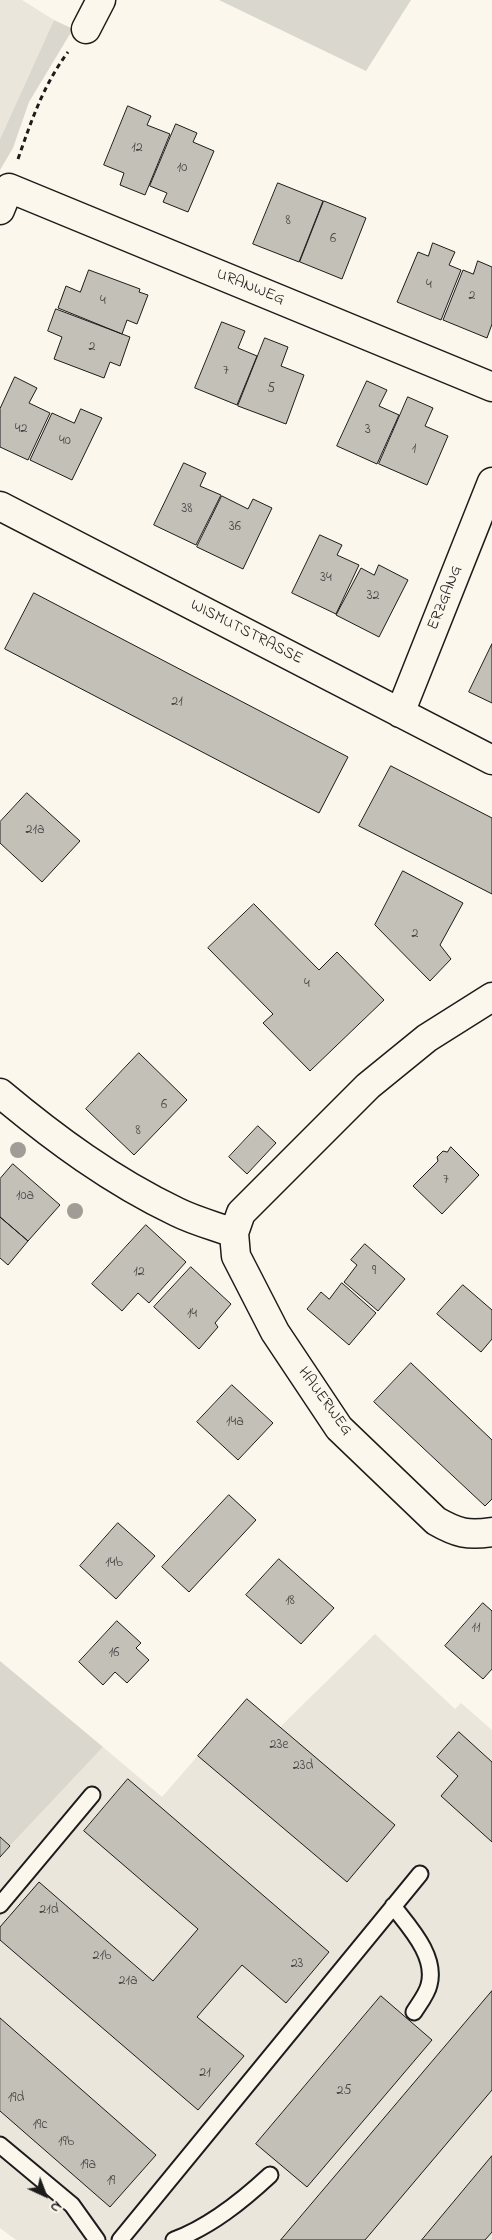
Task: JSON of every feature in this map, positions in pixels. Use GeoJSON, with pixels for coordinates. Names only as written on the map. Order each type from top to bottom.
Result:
{"type":"FeatureCollection","features":[{"type":"Feature","properties":{"kind":"street"},"geometry":{"type":"LineString","coordinates":[[86,29],[101,0]]}},
{"type":"Feature","properties":{"kind":"street","name":"URANWEG"},"geometry":{"type":"LineString","coordinates":[[4,199],[492,388]]}},
{"type":"Feature","properties":{"kind":"street","name":"ERZGANG"},"geometry":{"type":"LineString","coordinates":[[400,713],[492,482]]}},
{"type":"Feature","properties":{"kind":"street","name":"WISMUTSTRASSE"},"geometry":{"type":"LineString","coordinates":[[0,506],[492,760]]}},
{"type":"Feature","properties":{"kind":"street","name":"HAUERWEG"},"geometry":{"type":"LineString","coordinates":[[492,997],[427,1038],[368,1086],[241,1213],[234,1233],[236,1256],[275,1332],[338,1428],[436,1520],[455,1532],[476,1535],[492,1532]]}},
{"type":"Feature","properties":{"kind":"street"},"geometry":{"type":"LineString","coordinates":[[0,1093],[47,1133],[120,1182],[178,1213],[234,1233]]}},
{"type":"Feature","properties":{"kind":"lane"},"geometry":{"type":"LineString","coordinates":[[0,1905],[92,1795]]}},
{"type":"Feature","properties":{"kind":"lane"},"geometry":{"type":"LineString","coordinates":[[120,2240],[420,1874]]}},
{"type":"Feature","properties":{"kind":"lane"},"geometry":{"type":"LineString","coordinates":[[393,1906],[420,1943],[429,1965],[429,1985],[414,2012]]}},
{"type":"Feature","properties":{"kind":"lane"},"geometry":{"type":"LineString","coordinates":[[0,2145],[72,2206],[97,2240]]}},
{"type":"Feature","properties":{"kind":"lane"},"geometry":{"type":"LineString","coordinates":[[174,2240],[189,2235],[243,2200],[270,2175]]}},
{"type":"Feature","properties":{"kind":"path"},"geometry":{"type":"LineString","coordinates":[[4,199],[37,104],[52,74],[86,29]]}},
{"type":"Feature","properties":{"kind":"shaded area"},"geometry":{"type":"Polygon","coordinates":[[[0,0],[22,0],[54,20],[0,139],[0,0]]]}},
{"type":"Feature","properties":{"kind":"shaded area"},"geometry":{"type":"Polygon","coordinates":[[[219,0],[411,0],[366,71],[219,0]]]}},
{"type":"Feature","properties":{"kind":"shaded area"},"geometry":{"type":"Polygon","coordinates":[[[54,20],[73,29],[29,102],[13,148],[0,170],[0,139],[54,20]]]}},
{"type":"Feature","properties":{"kind":"shaded area"},"geometry":{"type":"Polygon","coordinates":[[[375,1634],[455,1709],[461,1703],[492,1730],[492,2240],[16,2240],[0,2228],[0,1857],[103,1747],[162,1797],[247,1699],[280,1727],[375,1634]]]}},
{"type":"Feature","properties":{"kind":"shaded area"},"geometry":{"type":"Polygon","coordinates":[[[0,1661],[103,1747],[10,1846],[0,1837],[0,1661]]]}},
{"type":"Feature","properties":{"kind":"building"},"geometry":{"type":"Polygon","coordinates":[[[128,106],[151,116],[147,125],[170,134],[145,195],[120,185],[124,173],[104,165],[128,106]]]}},
{"type":"Feature","properties":{"kind":"building"},"geometry":{"type":"Polygon","coordinates":[[[176,124],[197,133],[193,142],[214,151],[188,212],[163,202],[167,193],[150,186],[176,124]]]}},
{"type":"Feature","properties":{"kind":"building"},"geometry":{"type":"Polygon","coordinates":[[[278,183],[323,201],[299,262],[253,244],[278,183]]]}},
{"type":"Feature","properties":{"kind":"building"},"geometry":{"type":"Polygon","coordinates":[[[324,201],[366,218],[342,279],[300,262],[324,201]]]}},
{"type":"Feature","properties":{"kind":"building"},"geometry":{"type":"Polygon","coordinates":[[[433,243],[455,252],[449,265],[461,270],[441,320],[397,302],[418,252],[428,256],[433,243]]]}},
{"type":"Feature","properties":{"kind":"building"},"geometry":{"type":"Polygon","coordinates":[[[478,261],[492,267],[492,324],[487,338],[443,320],[463,270],[473,274],[478,261]]]}},
{"type":"Feature","properties":{"kind":"building"},"geometry":{"type":"Polygon","coordinates":[[[89,270],[140,289],[139,292],[148,295],[137,324],[127,320],[122,334],[58,308],[66,286],[80,292],[89,270]]]}},
{"type":"Feature","properties":{"kind":"building"},"geometry":{"type":"Polygon","coordinates":[[[56,309],[130,337],[120,366],[110,362],[104,378],[54,359],[62,337],[48,331],[56,309]]]}},
{"type":"Feature","properties":{"kind":"building"},"geometry":{"type":"Polygon","coordinates":[[[222,322],[245,331],[238,348],[257,356],[237,405],[195,388],[222,322]]]}},
{"type":"Feature","properties":{"kind":"building"},"geometry":{"type":"Polygon","coordinates":[[[265,338],[288,347],[281,366],[304,375],[286,424],[238,406],[265,338]]]}},
{"type":"Feature","properties":{"kind":"building"},"geometry":{"type":"Polygon","coordinates":[[[15,377],[37,388],[29,403],[50,413],[28,460],[0,447],[0,409],[15,377]]]}},
{"type":"Feature","properties":{"kind":"building"},"geometry":{"type":"Polygon","coordinates":[[[367,381],[387,390],[379,406],[399,415],[377,464],[337,446],[367,381]]]}},
{"type":"Feature","properties":{"kind":"building"},"geometry":{"type":"Polygon","coordinates":[[[408,397],[433,408],[425,426],[448,436],[427,485],[379,464],[408,397]]]}},
{"type":"Feature","properties":{"kind":"building"},"geometry":{"type":"Polygon","coordinates":[[[81,409],[102,418],[72,480],[30,460],[52,413],[74,423],[81,409]]]}},
{"type":"Feature","properties":{"kind":"building"},"geometry":{"type":"Polygon","coordinates":[[[184,463],[206,473],[200,486],[221,495],[196,545],[154,525],[184,463]]]}},
{"type":"Feature","properties":{"kind":"building"},"geometry":{"type":"Polygon","coordinates":[[[222,496],[248,509],[253,499],[272,508],[243,569],[197,547],[222,496]]]}},
{"type":"Feature","properties":{"kind":"building"},"geometry":{"type":"Polygon","coordinates":[[[320,535],[342,545],[337,555],[359,565],[336,614],[292,593],[320,535]]]}},
{"type":"Feature","properties":{"kind":"building"},"geometry":{"type":"Polygon","coordinates":[[[379,565],[408,580],[379,637],[336,615],[361,568],[374,575],[379,565]]]}},
{"type":"Feature","properties":{"kind":"building"},"geometry":{"type":"Polygon","coordinates":[[[34,593],[348,757],[319,813],[5,649],[34,593]]]}},
{"type":"Feature","properties":{"kind":"building"},"geometry":{"type":"Polygon","coordinates":[[[492,644],[492,703],[469,692],[492,644]]]}},
{"type":"Feature","properties":{"kind":"building"},"geometry":{"type":"Polygon","coordinates":[[[391,766],[492,818],[492,894],[359,826],[391,766]]]}},
{"type":"Feature","properties":{"kind":"building"},"geometry":{"type":"Polygon","coordinates":[[[27,793],[80,841],[42,882],[0,843],[0,822],[27,793]]]}},
{"type":"Feature","properties":{"kind":"building"},"geometry":{"type":"Polygon","coordinates":[[[403,871],[463,903],[440,945],[451,959],[430,981],[375,925],[403,871]]]}},
{"type":"Feature","properties":{"kind":"building"},"geometry":{"type":"Polygon","coordinates":[[[254,904],[319,970],[337,952],[384,1000],[310,1071],[263,1023],[273,1014],[208,948],[254,904]]]}},
{"type":"Feature","properties":{"kind":"building"},"geometry":{"type":"Polygon","coordinates":[[[139,1053],[187,1100],[134,1155],[86,1109],[139,1053]]]}},
{"type":"Feature","properties":{"kind":"building"},"geometry":{"type":"Polygon","coordinates":[[[258,1126],[276,1143],[247,1174],[229,1157],[258,1126]]]}},
{"type":"Feature","properties":{"kind":"building"},"geometry":{"type":"Polygon","coordinates":[[[451,1147],[479,1175],[442,1214],[413,1186],[438,1161],[437,1157],[443,1151],[447,1152],[451,1147]]]}},
{"type":"Feature","properties":{"kind":"building"},"geometry":{"type":"Polygon","coordinates":[[[13,1164],[60,1205],[28,1241],[0,1217],[0,1179],[13,1164]]]}},
{"type":"Feature","properties":{"kind":"building"},"geometry":{"type":"Polygon","coordinates":[[[0,1217],[28,1241],[8,1265],[0,1258],[0,1217]]]}},
{"type":"Feature","properties":{"kind":"building"},"geometry":{"type":"Polygon","coordinates":[[[146,1225],[186,1262],[149,1303],[138,1293],[122,1311],[92,1284],[146,1225]]]}},
{"type":"Feature","properties":{"kind":"building"},"geometry":{"type":"Polygon","coordinates":[[[365,1244],[405,1279],[378,1311],[344,1282],[357,1265],[351,1260],[365,1244]]]}},
{"type":"Feature","properties":{"kind":"building"},"geometry":{"type":"Polygon","coordinates":[[[191,1267],[231,1304],[215,1323],[218,1327],[199,1349],[154,1307],[191,1267]]]}},
{"type":"Feature","properties":{"kind":"building"},"geometry":{"type":"Polygon","coordinates":[[[342,1283],[376,1313],[349,1345],[307,1309],[321,1292],[329,1299],[342,1283]]]}},
{"type":"Feature","properties":{"kind":"building"},"geometry":{"type":"Polygon","coordinates":[[[463,1285],[492,1310],[492,1339],[481,1352],[437,1314],[463,1285]]]}},
{"type":"Feature","properties":{"kind":"building"},"geometry":{"type":"Polygon","coordinates":[[[411,1363],[492,1440],[492,1499],[485,1506],[374,1402],[411,1363]]]}},
{"type":"Feature","properties":{"kind":"building"},"geometry":{"type":"Polygon","coordinates":[[[232,1385],[273,1423],[238,1460],[197,1422],[232,1385]]]}},
{"type":"Feature","properties":{"kind":"building"},"geometry":{"type":"Polygon","coordinates":[[[229,1495],[256,1520],[189,1592],[162,1567],[229,1495]]]}},
{"type":"Feature","properties":{"kind":"building"},"geometry":{"type":"Polygon","coordinates":[[[118,1523],[155,1556],[116,1599],[80,1566],[118,1523]]]}},
{"type":"Feature","properties":{"kind":"building"},"geometry":{"type":"Polygon","coordinates":[[[279,1559],[334,1608],[301,1644],[246,1595],[279,1559]]]}},
{"type":"Feature","properties":{"kind":"building"},"geometry":{"type":"Polygon","coordinates":[[[483,1603],[492,1611],[492,1669],[483,1679],[445,1646],[483,1603]]]}},
{"type":"Feature","properties":{"kind":"building"},"geometry":{"type":"Polygon","coordinates":[[[117,1621],[141,1643],[136,1648],[149,1660],[127,1683],[115,1672],[103,1685],[79,1662],[117,1621]]]}},
{"type":"Feature","properties":{"kind":"building"},"geometry":{"type":"Polygon","coordinates":[[[247,1699],[395,1825],[347,1882],[198,1756],[247,1699]]]}},
{"type":"Feature","properties":{"kind":"building"},"geometry":{"type":"Polygon","coordinates":[[[459,1732],[492,1762],[492,1842],[441,1796],[458,1776],[437,1757],[459,1732]]]}},
{"type":"Feature","properties":{"kind":"building"},"geometry":{"type":"Polygon","coordinates":[[[128,1779],[329,1952],[286,2003],[242,1965],[197,2017],[244,2056],[198,2110],[0,1940],[0,1927],[39,1882],[153,1981],[198,1929],[84,1831],[128,1779]]]}},
{"type":"Feature","properties":{"kind":"building"},"geometry":{"type":"Polygon","coordinates":[[[0,1837],[10,1846],[0,1857],[0,1837]]]}},
{"type":"Feature","properties":{"kind":"building"},"geometry":{"type":"Polygon","coordinates":[[[492,1991],[492,2090],[365,2240],[281,2240],[492,1991]]]}},
{"type":"Feature","properties":{"kind":"building"},"geometry":{"type":"Polygon","coordinates":[[[381,1996],[432,2040],[307,2187],[256,2144],[381,1996]]]}},
{"type":"Feature","properties":{"kind":"building"},"geometry":{"type":"Polygon","coordinates":[[[0,2018],[156,2155],[110,2207],[0,2111],[0,2018]]]}},
{"type":"Feature","properties":{"kind":"building"},"geometry":{"type":"Polygon","coordinates":[[[492,2156],[492,2232],[485,2240],[422,2240],[492,2156]]]}}]}
